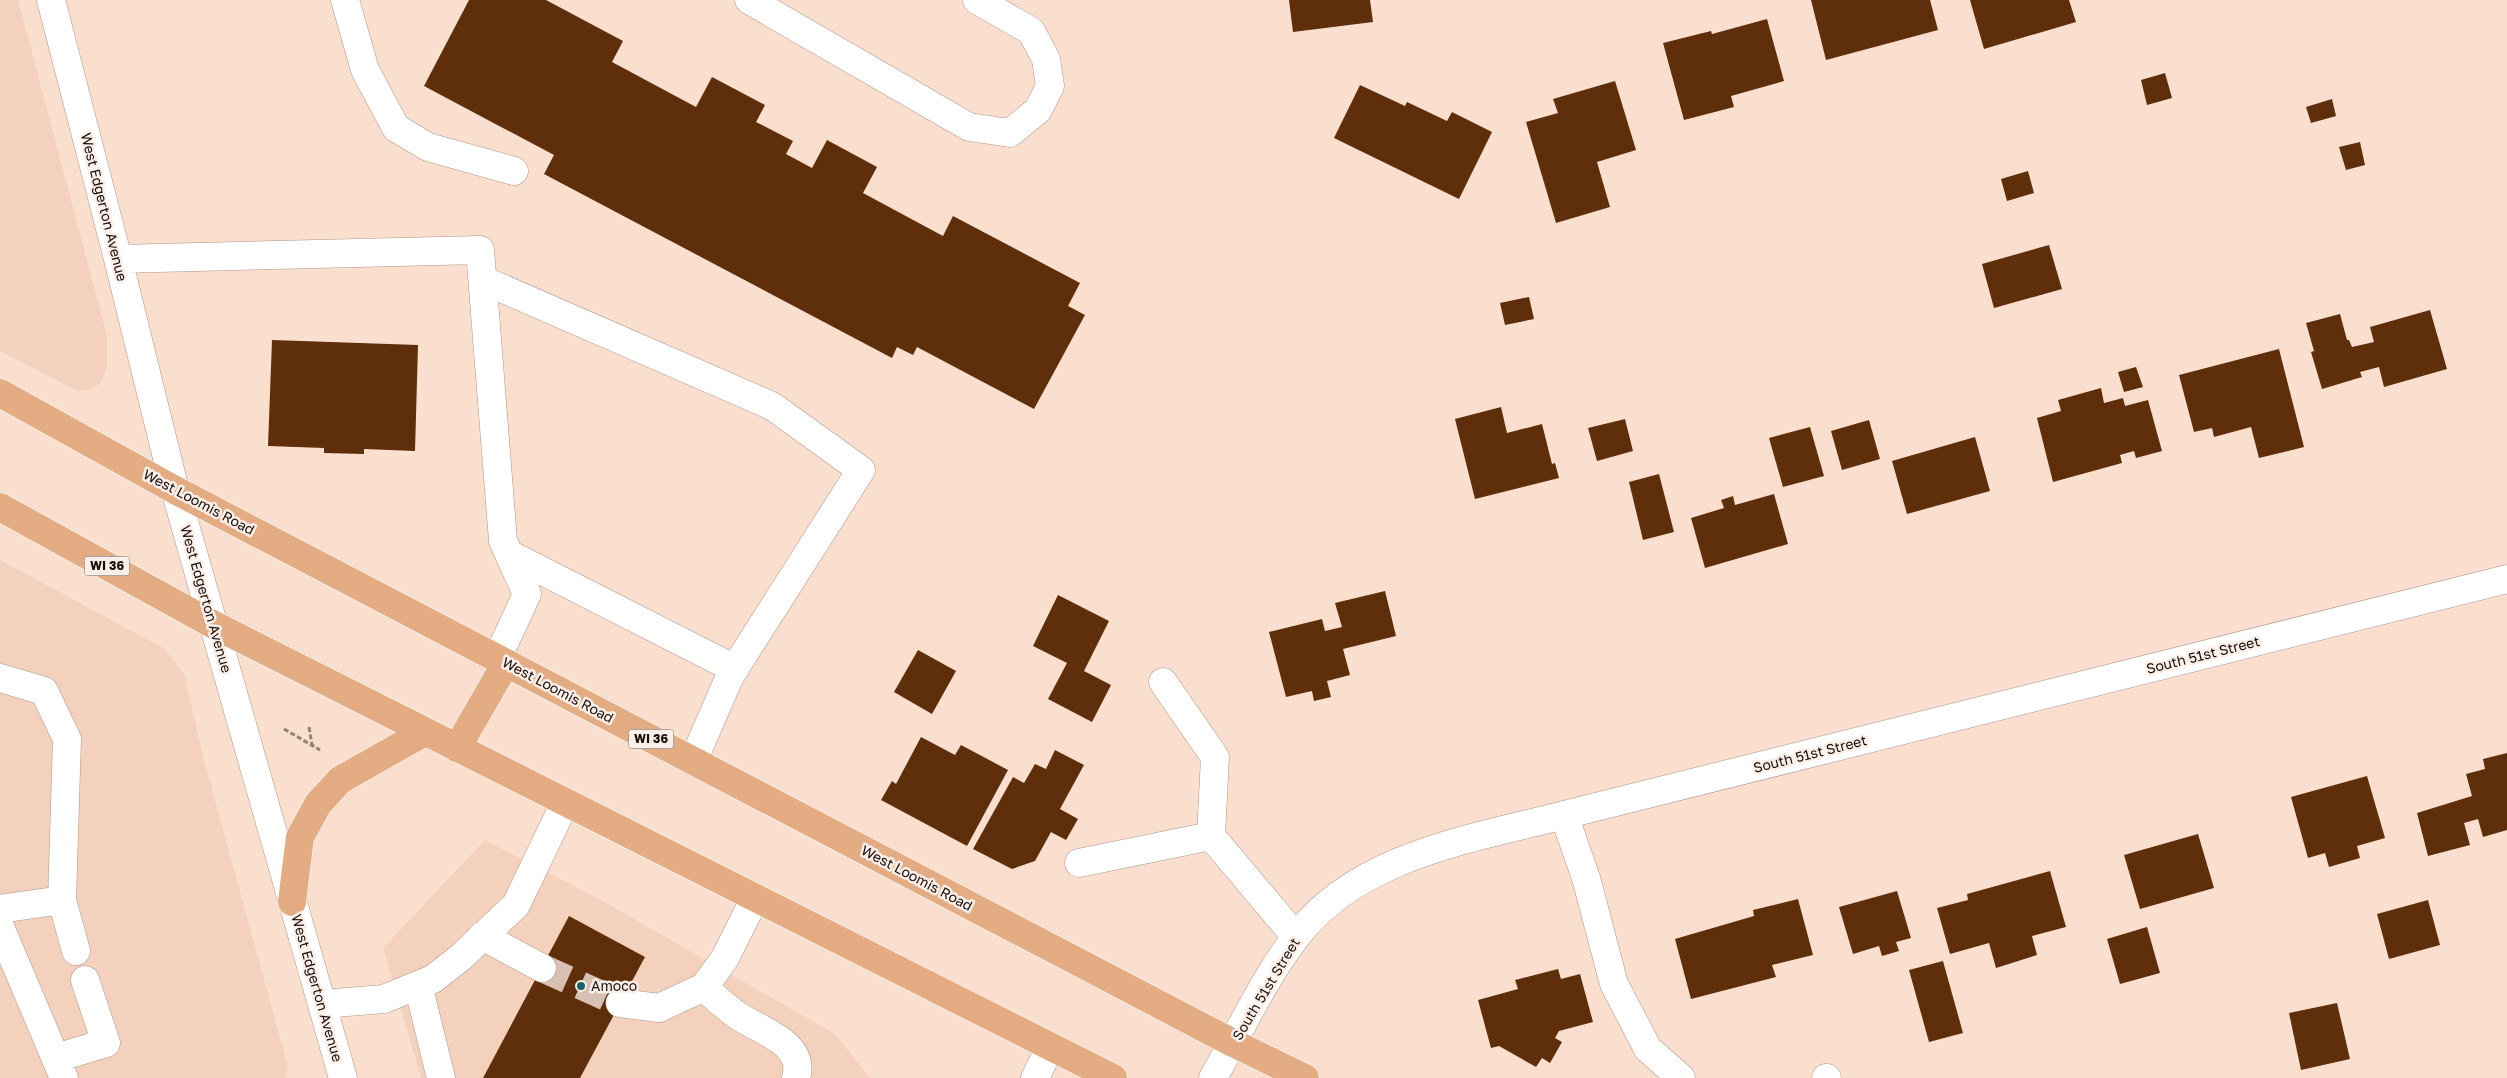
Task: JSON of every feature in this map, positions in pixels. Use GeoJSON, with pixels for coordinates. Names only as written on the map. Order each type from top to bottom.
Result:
{"type":"FeatureCollection","features":[{"type":"Feature","properties":{"kind":"main road","name":"West Loomis Road"},"geometry":{"type":"LineString","coordinates":[[0,393],[174,490],[1233,1043],[1305,1078]]}},
{"type":"Feature","properties":{"kind":"main road","name":"WI 36"},"geometry":{"type":"LineString","coordinates":[[0,507],[214,625],[1113,1078]]}},
{"type":"Feature","properties":{"kind":"main road"},"geometry":{"type":"LineString","coordinates":[[458,748],[502,661]]}},
{"type":"Feature","properties":{"kind":"main road"},"geometry":{"type":"LineString","coordinates":[[292,902],[300,837],[318,804],[340,780],[425,732]]}},
{"type":"Feature","properties":{"kind":"street","name":"West Edgerton Avenue"},"geometry":{"type":"LineString","coordinates":[[51,0],[118,259],[174,490],[343,1078]]}},
{"type":"Feature","properties":{"kind":"street"},"geometry":{"type":"LineString","coordinates":[[345,0],[365,70],[396,128],[428,147],[514,170]]}},
{"type":"Feature","properties":{"kind":"street"},"geometry":{"type":"LineString","coordinates":[[749,0],[969,127],[1010,133],[1038,110],[1050,86],[1046,59],[1032,31],[977,0]]}},
{"type":"Feature","properties":{"kind":"street"},"geometry":{"type":"LineString","coordinates":[[118,259],[480,250],[503,541],[527,594],[502,661]]}},
{"type":"Feature","properties":{"kind":"street"},"geometry":{"type":"LineString","coordinates":[[483,280],[772,406],[861,470],[735,670],[693,761]]}},
{"type":"Feature","properties":{"kind":"street"},"geometry":{"type":"LineString","coordinates":[[509,554],[735,670]]}},
{"type":"Feature","properties":{"kind":"street","name":"South 51st Street"},"geometry":{"type":"LineString","coordinates":[[1213,1078],[1254,1002],[1296,936],[1322,908],[1349,888],[1377,872],[1415,856],[1564,816],[2507,579]]}},
{"type":"Feature","properties":{"kind":"street"},"geometry":{"type":"LineString","coordinates":[[0,678],[44,691],[67,739],[62,900],[76,951]]}},
{"type":"Feature","properties":{"kind":"street"},"geometry":{"type":"LineString","coordinates":[[1163,682],[1215,757],[1211,836],[1296,936]]}},
{"type":"Feature","properties":{"kind":"street"},"geometry":{"type":"LineString","coordinates":[[322,1004],[384,999],[433,979],[516,905],[565,803]]}},
{"type":"Feature","properties":{"kind":"street"},"geometry":{"type":"LineString","coordinates":[[1564,816],[1586,878],[1614,984],[1648,1049],[1681,1078]]}},
{"type":"Feature","properties":{"kind":"street"},"geometry":{"type":"LineString","coordinates":[[1079,863],[1211,836]]}},
{"type":"Feature","properties":{"kind":"street"},"geometry":{"type":"LineString","coordinates":[[620,1003],[659,1008],[704,987],[725,958],[755,898]]}},
{"type":"Feature","properties":{"kind":"street"},"geometry":{"type":"LineString","coordinates":[[0,908],[62,900]]}},
{"type":"Feature","properties":{"kind":"street"},"geometry":{"type":"LineString","coordinates":[[0,927],[60,1068],[106,1043],[85,980]]}},
{"type":"Feature","properties":{"kind":"street"},"geometry":{"type":"LineString","coordinates":[[482,936],[542,968]]}},
{"type":"Feature","properties":{"kind":"street"},"geometry":{"type":"LineString","coordinates":[[418,985],[441,1078]]}},
{"type":"Feature","properties":{"kind":"street"},"geometry":{"type":"LineString","coordinates":[[704,987],[735,1014],[778,1038],[794,1055],[798,1072],[796,1078]]}},
{"type":"Feature","properties":{"kind":"street"},"geometry":{"type":"LineString","coordinates":[[1035,1078],[1050,1046]]}},
{"type":"Feature","properties":{"kind":"path"},"geometry":{"type":"LineString","coordinates":[[284,729],[312,745],[309,727]]}},
{"type":"Feature","properties":{"kind":"shaded area"},"geometry":{"type":"Polygon","coordinates":[[[0,0],[18,0],[107,336],[107,367],[101,382],[90,390],[78,391],[0,351],[0,0]]]}},
{"type":"Feature","properties":{"kind":"shaded area"},"geometry":{"type":"Polygon","coordinates":[[[0,560],[165,649],[184,674],[204,760],[288,1067],[285,1078],[0,1078],[0,560]]]}},
{"type":"Feature","properties":{"kind":"shaded area"},"geometry":{"type":"Polygon","coordinates":[[[485,840],[601,900],[835,1034],[870,1078],[421,1078],[383,948],[485,840]]]}},
{"type":"Feature","properties":{"kind":"building"},"geometry":{"type":"Polygon","coordinates":[[[469,0],[546,0],[623,41],[612,62],[696,107],[712,77],[765,105],[756,122],[793,141],[786,154],[812,168],[827,140],[877,167],[863,193],[943,236],[953,216],[1080,283],[1068,306],[1085,315],[1034,409],[917,347],[913,355],[897,347],[892,358],[544,174],[554,155],[424,86],[469,0]]]}},
{"type":"Feature","properties":{"kind":"building"},"geometry":{"type":"Polygon","coordinates":[[[1289,0],[1370,0],[1373,22],[1293,32],[1289,0]]]}},
{"type":"Feature","properties":{"kind":"building"},"geometry":{"type":"Polygon","coordinates":[[[1811,0],[1930,0],[1938,30],[1826,60],[1811,0]]]}},
{"type":"Feature","properties":{"kind":"building"},"geometry":{"type":"Polygon","coordinates":[[[1970,0],[2069,0],[2076,22],[1984,49],[1970,0]]]}},
{"type":"Feature","properties":{"kind":"building"},"geometry":{"type":"Polygon","coordinates":[[[1767,19],[1784,81],[1731,96],[1734,107],[1684,120],[1663,43],[1711,31],[1712,34],[1767,19]]]}},
{"type":"Feature","properties":{"kind":"building"},"geometry":{"type":"Polygon","coordinates":[[[2165,73],[2172,98],[2147,105],[2141,80],[2165,73]]]}},
{"type":"Feature","properties":{"kind":"building"},"geometry":{"type":"Polygon","coordinates":[[[1615,81],[1636,150],[1597,162],[1610,207],[1556,223],[1526,122],[1558,113],[1553,99],[1615,81]]]}},
{"type":"Feature","properties":{"kind":"building"},"geometry":{"type":"Polygon","coordinates":[[[1360,85],[1405,106],[1407,102],[1447,121],[1452,112],[1492,132],[1459,199],[1334,138],[1360,85]]]}},
{"type":"Feature","properties":{"kind":"building"},"geometry":{"type":"Polygon","coordinates":[[[2332,99],[2336,116],[2311,123],[2306,107],[2332,99]]]}},
{"type":"Feature","properties":{"kind":"building"},"geometry":{"type":"Polygon","coordinates":[[[2360,142],[2365,165],[2346,170],[2339,147],[2360,142]]]}},
{"type":"Feature","properties":{"kind":"building"},"geometry":{"type":"Polygon","coordinates":[[[2028,171],[2034,193],[2007,201],[2001,179],[2028,171]]]}},
{"type":"Feature","properties":{"kind":"building"},"geometry":{"type":"Polygon","coordinates":[[[2049,245],[2062,289],[1994,308],[1982,264],[2049,245]]]}},
{"type":"Feature","properties":{"kind":"building"},"geometry":{"type":"Polygon","coordinates":[[[1529,297],[1534,319],[1505,325],[1500,303],[1529,297]]]}},
{"type":"Feature","properties":{"kind":"building"},"geometry":{"type":"Polygon","coordinates":[[[2430,310],[2447,369],[2384,387],[2379,367],[2360,372],[2362,377],[2322,389],[2311,352],[2314,351],[2306,323],[2340,314],[2347,340],[2349,340],[2352,347],[2374,342],[2370,327],[2430,310]]]}},
{"type":"Feature","properties":{"kind":"building"},"geometry":{"type":"Polygon","coordinates":[[[272,340],[418,345],[415,451],[364,449],[364,454],[324,453],[324,448],[268,446],[272,340]]]}},
{"type":"Feature","properties":{"kind":"building"},"geometry":{"type":"Polygon","coordinates":[[[2279,349],[2304,447],[2259,458],[2251,427],[2214,437],[2212,428],[2194,432],[2179,375],[2279,349]]]}},
{"type":"Feature","properties":{"kind":"building"},"geometry":{"type":"Polygon","coordinates":[[[2136,367],[2143,387],[2124,392],[2118,372],[2136,367]]]}},
{"type":"Feature","properties":{"kind":"building"},"geometry":{"type":"Polygon","coordinates":[[[2101,388],[2104,403],[2123,398],[2125,406],[2148,400],[2162,451],[2136,458],[2134,451],[2120,455],[2122,463],[2053,482],[2037,418],[2061,411],[2058,400],[2101,388]]]}},
{"type":"Feature","properties":{"kind":"building"},"geometry":{"type":"Polygon","coordinates":[[[1501,407],[1507,433],[1542,424],[1552,464],[1555,463],[1559,478],[1475,499],[1455,419],[1501,407]]]}},
{"type":"Feature","properties":{"kind":"building"},"geometry":{"type":"Polygon","coordinates":[[[1625,419],[1633,451],[1597,461],[1588,428],[1625,419]]]}},
{"type":"Feature","properties":{"kind":"building"},"geometry":{"type":"Polygon","coordinates":[[[1869,420],[1880,459],[1842,470],[1831,431],[1869,420]]]}},
{"type":"Feature","properties":{"kind":"building"},"geometry":{"type":"Polygon","coordinates":[[[1810,427],[1824,476],[1783,487],[1769,438],[1810,427]]]}},
{"type":"Feature","properties":{"kind":"building"},"geometry":{"type":"Polygon","coordinates":[[[1975,437],[1990,491],[1907,514],[1892,461],[1975,437]]]}},
{"type":"Feature","properties":{"kind":"building"},"geometry":{"type":"Polygon","coordinates":[[[1659,474],[1674,532],[1643,540],[1629,482],[1659,474]]]}},
{"type":"Feature","properties":{"kind":"building"},"geometry":{"type":"Polygon","coordinates":[[[1774,494],[1788,544],[1705,568],[1691,518],[1724,508],[1721,500],[1733,496],[1735,505],[1774,494]]]}},
{"type":"Feature","properties":{"kind":"building"},"geometry":{"type":"Polygon","coordinates":[[[1385,591],[1396,636],[1343,649],[1350,675],[1327,681],[1331,697],[1314,701],[1312,691],[1286,697],[1269,632],[1322,619],[1325,631],[1342,627],[1335,603],[1385,591]]]}},
{"type":"Feature","properties":{"kind":"building"},"geometry":{"type":"Polygon","coordinates":[[[1058,595],[1109,621],[1084,671],[1111,685],[1092,722],[1048,699],[1067,663],[1033,646],[1058,595]]]}},
{"type":"Feature","properties":{"kind":"building"},"geometry":{"type":"Polygon","coordinates":[[[918,650],[956,671],[932,714],[894,692],[918,650]]]}},
{"type":"Feature","properties":{"kind":"building"},"geometry":{"type":"Polygon","coordinates":[[[921,737],[955,755],[961,745],[1008,770],[967,846],[881,800],[892,781],[896,784],[921,737]]]}},
{"type":"Feature","properties":{"kind":"building"},"geometry":{"type":"Polygon","coordinates":[[[1055,750],[1084,765],[1060,809],[1078,819],[1066,840],[1051,832],[1035,861],[1012,869],[973,849],[1013,777],[1024,783],[1035,764],[1046,769],[1055,750]]]}},
{"type":"Feature","properties":{"kind":"building"},"geometry":{"type":"Polygon","coordinates":[[[2507,753],[2507,830],[2483,837],[2478,819],[2464,823],[2470,845],[2428,856],[2417,813],[2472,796],[2466,774],[2485,769],[2483,759],[2507,753]]]}},
{"type":"Feature","properties":{"kind":"building"},"geometry":{"type":"Polygon","coordinates":[[[2367,776],[2385,838],[2357,846],[2360,858],[2329,867],[2325,853],[2308,858],[2291,797],[2367,776]]]}},
{"type":"Feature","properties":{"kind":"building"},"geometry":{"type":"Polygon","coordinates":[[[2198,834],[2214,888],[2140,909],[2124,855],[2198,834]]]}},
{"type":"Feature","properties":{"kind":"building"},"geometry":{"type":"Polygon","coordinates":[[[2050,871],[2066,927],[2032,936],[2037,955],[1996,968],[1989,943],[1950,954],[1937,908],[1968,900],[1967,894],[2050,871]]]}},
{"type":"Feature","properties":{"kind":"building"},"geometry":{"type":"Polygon","coordinates":[[[1897,891],[1911,938],[1896,942],[1899,951],[1882,956],[1879,946],[1853,954],[1839,907],[1897,891]]]}},
{"type":"Feature","properties":{"kind":"building"},"geometry":{"type":"Polygon","coordinates":[[[1798,899],[1813,955],[1772,965],[1776,977],[1691,999],[1675,939],[1754,916],[1753,910],[1798,899]]]}},
{"type":"Feature","properties":{"kind":"building"},"geometry":{"type":"Polygon","coordinates":[[[2428,900],[2440,945],[2389,959],[2377,914],[2428,900]]]}},
{"type":"Feature","properties":{"kind":"building","name":"Amoco"},"geometry":{"type":"Polygon","coordinates":[[[569,916],[645,957],[580,1078],[483,1078],[569,916]]]}},
{"type":"Feature","properties":{"kind":"building"},"geometry":{"type":"Polygon","coordinates":[[[2147,927],[2160,973],[2120,984],[2107,939],[2147,927]]]}},
{"type":"Feature","properties":{"kind":"building"},"geometry":{"type":"Polygon","coordinates":[[[1943,961],[1963,1033],[1929,1042],[1909,970],[1943,961]]]}},
{"type":"Feature","properties":{"kind":"building"},"geometry":{"type":"Polygon","coordinates":[[[1558,969],[1561,979],[1580,974],[1593,1022],[1559,1031],[1555,1038],[1562,1042],[1550,1063],[1542,1058],[1536,1067],[1499,1046],[1491,1048],[1478,1000],[1518,989],[1515,980],[1558,969]]]}},
{"type":"Feature","properties":{"kind":"building"},"geometry":{"type":"Polygon","coordinates":[[[2337,1003],[2350,1059],[2301,1070],[2289,1013],[2337,1003]]]}},
{"type":"Feature","properties":{"kind":"tunnel"},"geometry":{"type":"LineString","coordinates":[[542,968],[620,1003]]}},
{"type":"Feature","properties":{"kind":"place","name":"Amoco"},"geometry":{"type":"Point","coordinates":[581,986]}}]}
